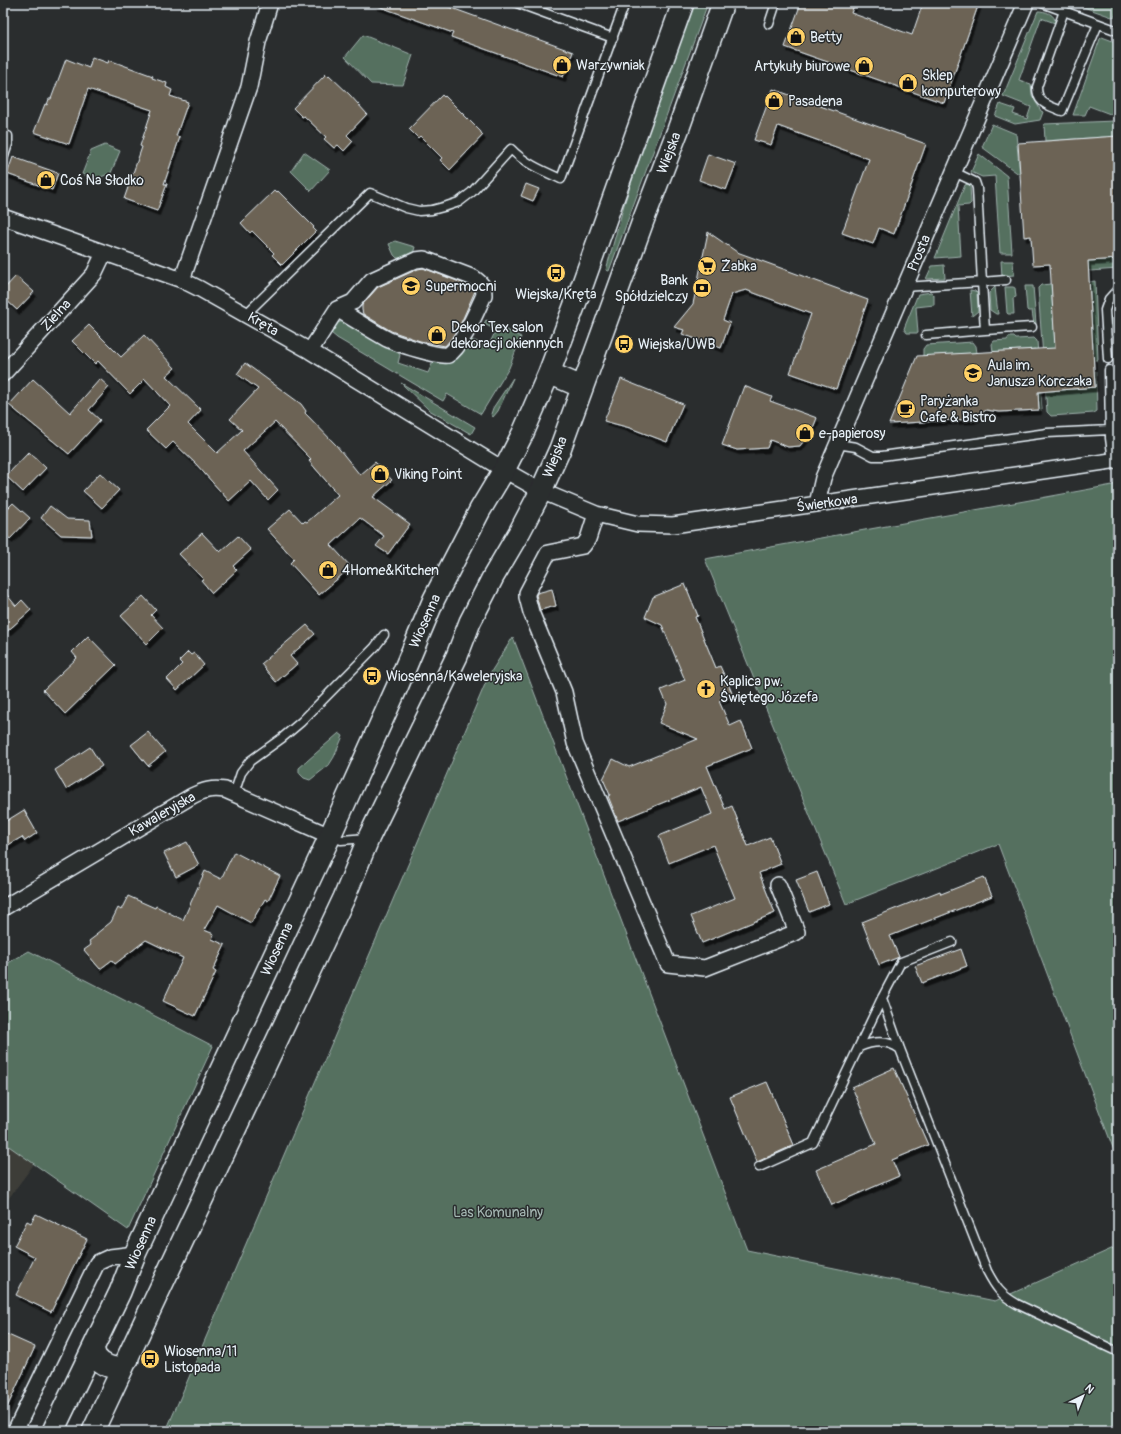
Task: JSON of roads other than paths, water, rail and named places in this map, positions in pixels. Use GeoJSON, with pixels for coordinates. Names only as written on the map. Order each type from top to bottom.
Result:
{"type":"FeatureCollection","features":[{"type":"Feature","properties":{"kind":"main road"},"geometry":{"type":"LineString","coordinates":[[504,470],[523,433],[549,372],[682,3]]}},
{"type":"Feature","properties":{"kind":"main road","name":"Wiejska"},"geometry":{"type":"LineString","coordinates":[[541,491],[560,449],[678,130],[723,3]]}},
{"type":"Feature","properties":{"kind":"main road"},"geometry":{"type":"LineString","coordinates":[[549,372],[582,387]]}},
{"type":"Feature","properties":{"kind":"main road","name":"Wiosenna"},"geometry":{"type":"LineString","coordinates":[[53,1431],[120,1292],[135,1254],[330,836],[434,599],[480,510],[504,470]]}},
{"type":"Feature","properties":{"kind":"main road"},"geometry":{"type":"LineString","coordinates":[[93,1431],[344,898],[369,837],[457,656],[470,622],[493,577],[541,491]]}},
{"type":"Feature","properties":{"kind":"main road"},"geometry":{"type":"LineString","coordinates":[[93,1348],[96,1357],[102,1363],[115,1368],[122,1366],[128,1359]]}},
{"type":"Feature","properties":{"kind":"street"},"geometry":{"type":"LineString","coordinates":[[182,280],[249,87],[258,42],[270,3]]}},
{"type":"Feature","properties":{"kind":"street","name":"Prosta"},"geometry":{"type":"LineString","coordinates":[[817,504],[823,478],[1026,3]]}},
{"type":"Feature","properties":{"kind":"street","name":"Kręta"},"geometry":{"type":"LineString","coordinates":[[3,217],[182,280],[246,314],[310,351],[504,470]]}},
{"type":"Feature","properties":{"kind":"street","name":"Zielna"},"geometry":{"type":"LineString","coordinates":[[3,374],[94,274],[104,253]]}},
{"type":"Feature","properties":{"kind":"street"},"geometry":{"type":"LineString","coordinates":[[310,351],[337,309],[353,302],[372,280],[416,260],[424,259],[474,278],[481,282],[484,288],[484,295],[461,341],[454,350],[446,356],[436,355],[389,340],[337,309]]}},
{"type":"Feature","properties":{"kind":"street","name":"Świerkowa"},"geometry":{"type":"LineString","coordinates":[[541,491],[596,514],[638,524],[673,525],[1115,461]]}},
{"type":"Feature","properties":{"kind":"street","name":"Wiejska"},"geometry":{"type":"LineString","coordinates":[[504,470],[541,491]]}},
{"type":"Feature","properties":{"kind":"street"},"geometry":{"type":"LineString","coordinates":[[596,514],[588,539],[583,546],[548,553],[527,597],[531,612],[564,692],[575,743],[668,964],[705,968],[797,932],[778,885]]}},
{"type":"Feature","properties":{"kind":"street","name":"Kawaleryjska"},"geometry":{"type":"LineString","coordinates":[[3,908],[202,791],[217,789],[234,794],[330,836]]}},
{"type":"Feature","properties":{"kind":"street"},"geometry":{"type":"LineString","coordinates":[[15,1431],[97,1263],[110,1257],[135,1254]]}},
{"type":"Feature","properties":{"kind":"lane"},"geometry":{"type":"LineString","coordinates":[[517,3],[613,38]]}},
{"type":"Feature","properties":{"kind":"lane"},"geometry":{"type":"LineString","coordinates":[[246,314],[370,192],[406,208],[419,211],[432,210],[447,206],[459,202],[472,192],[511,149],[517,156],[532,165],[561,179],[625,3]]}},
{"type":"Feature","properties":{"kind":"lane"},"geometry":{"type":"LineString","coordinates":[[769,24],[776,3]]}},
{"type":"Feature","properties":{"kind":"lane"},"geometry":{"type":"LineString","coordinates":[[1042,3],[1118,32]]}},
{"type":"Feature","properties":{"kind":"lane"},"geometry":{"type":"LineString","coordinates":[[1064,11],[1037,86],[1037,93],[1040,100],[1046,105],[1062,111],[1098,24]]}},
{"type":"Feature","properties":{"kind":"lane"},"geometry":{"type":"LineString","coordinates":[[3,158],[8,144],[8,136]]}},
{"type":"Feature","properties":{"kind":"lane"},"geometry":{"type":"LineString","coordinates":[[954,172],[975,182],[977,188],[985,330]]}},
{"type":"Feature","properties":{"kind":"lane"},"geometry":{"type":"LineString","coordinates":[[904,288],[1006,280]]}},
{"type":"Feature","properties":{"kind":"lane"},"geometry":{"type":"LineString","coordinates":[[1108,360],[1104,310],[1110,298],[1118,289]]}},
{"type":"Feature","properties":{"kind":"lane"},"geometry":{"type":"LineString","coordinates":[[926,335],[1032,327]]}},
{"type":"Feature","properties":{"kind":"lane"},"geometry":{"type":"LineString","coordinates":[[1109,370],[1110,430],[1115,461]]}},
{"type":"Feature","properties":{"kind":"lane"},"geometry":{"type":"LineString","coordinates":[[838,444],[856,447],[873,456],[882,456],[1047,433],[1110,430]]}},
{"type":"Feature","properties":{"kind":"lane"},"geometry":{"type":"LineString","coordinates":[[234,794],[241,773],[250,761],[301,722],[375,647],[384,635]]}},
{"type":"Feature","properties":{"kind":"lane"},"geometry":{"type":"LineString","coordinates":[[330,836],[341,840],[369,837]]}},
{"type":"Feature","properties":{"kind":"lane"},"geometry":{"type":"LineString","coordinates":[[759,1167],[813,1143],[882,998],[901,962],[952,942]]}},
{"type":"Feature","properties":{"kind":"lane"},"geometry":{"type":"LineString","coordinates":[[882,998],[900,1049],[987,1271],[997,1289],[1002,1295],[1017,1304],[1118,1352]]}},
{"type":"Feature","properties":{"kind":"lane"},"geometry":{"type":"LineString","coordinates":[[859,1048],[870,1043],[882,1041],[893,1044],[900,1049]]}},
{"type":"Feature","properties":{"kind":"place","name":"Betty"},"geometry":{"type":"Point","coordinates":[796,37]}},
{"type":"Feature","properties":{"kind":"place","name":"Warzywniak"},"geometry":{"type":"Point","coordinates":[562,65]}},
{"type":"Feature","properties":{"kind":"place","name":"Artykuły biurowe"},"geometry":{"type":"Point","coordinates":[864,66]}},
{"type":"Feature","properties":{"kind":"place","name":"Sklep komputerowy"},"geometry":{"type":"Point","coordinates":[908,83]}},
{"type":"Feature","properties":{"kind":"place","name":"Pasadena"},"geometry":{"type":"Point","coordinates":[774,101]}},
{"type":"Feature","properties":{"kind":"place","name":"Coś Na Słodko"},"geometry":{"type":"Point","coordinates":[46,180]}},
{"type":"Feature","properties":{"kind":"place","name":"Żabka"},"geometry":{"type":"Point","coordinates":[707,266]}},
{"type":"Feature","properties":{"kind":"place","name":"Wiejska/Kręta"},"geometry":{"type":"Point","coordinates":[556,273]}},
{"type":"Feature","properties":{"kind":"place","name":"Supermocni"},"geometry":{"type":"Point","coordinates":[411,286]}},
{"type":"Feature","properties":{"kind":"place","name":"Bank Spółdzielczy"},"geometry":{"type":"Point","coordinates":[702,288]}},
{"type":"Feature","properties":{"kind":"place","name":"Dekor Tex salon dekoracji okiennych"},"geometry":{"type":"Point","coordinates":[437,335]}},
{"type":"Feature","properties":{"kind":"place","name":"Wiejska/UWB"},"geometry":{"type":"Point","coordinates":[624,344]}},
{"type":"Feature","properties":{"kind":"place","name":"Aula im. Janusza Korczaka"},"geometry":{"type":"Point","coordinates":[973,373]}},
{"type":"Feature","properties":{"kind":"place","name":"Paryżanka Cafe & Bistro"},"geometry":{"type":"Point","coordinates":[906,409]}},
{"type":"Feature","properties":{"kind":"place","name":"e-papierosy"},"geometry":{"type":"Point","coordinates":[805,433]}},
{"type":"Feature","properties":{"kind":"place","name":"Viking Point"},"geometry":{"type":"Point","coordinates":[380,474]}},
{"type":"Feature","properties":{"kind":"place","name":"4Home&Kitchen"},"geometry":{"type":"Point","coordinates":[328,570]}},
{"type":"Feature","properties":{"kind":"place","name":"Wiosenna/Kaweleryjska"},"geometry":{"type":"Point","coordinates":[372,676]}},
{"type":"Feature","properties":{"kind":"place","name":"Kaplica pw. Świętego Józefa"},"geometry":{"type":"Point","coordinates":[706,689]}},
{"type":"Feature","properties":{"kind":"place","name":"Wiosenna/11 Listopada"},"geometry":{"type":"Point","coordinates":[150,1359]}},
{"type":"Feature","properties":{"kind":"park label","name":"Las Komunalny"},"geometry":{"type":"Point","coordinates":[498,1212]}}]}
